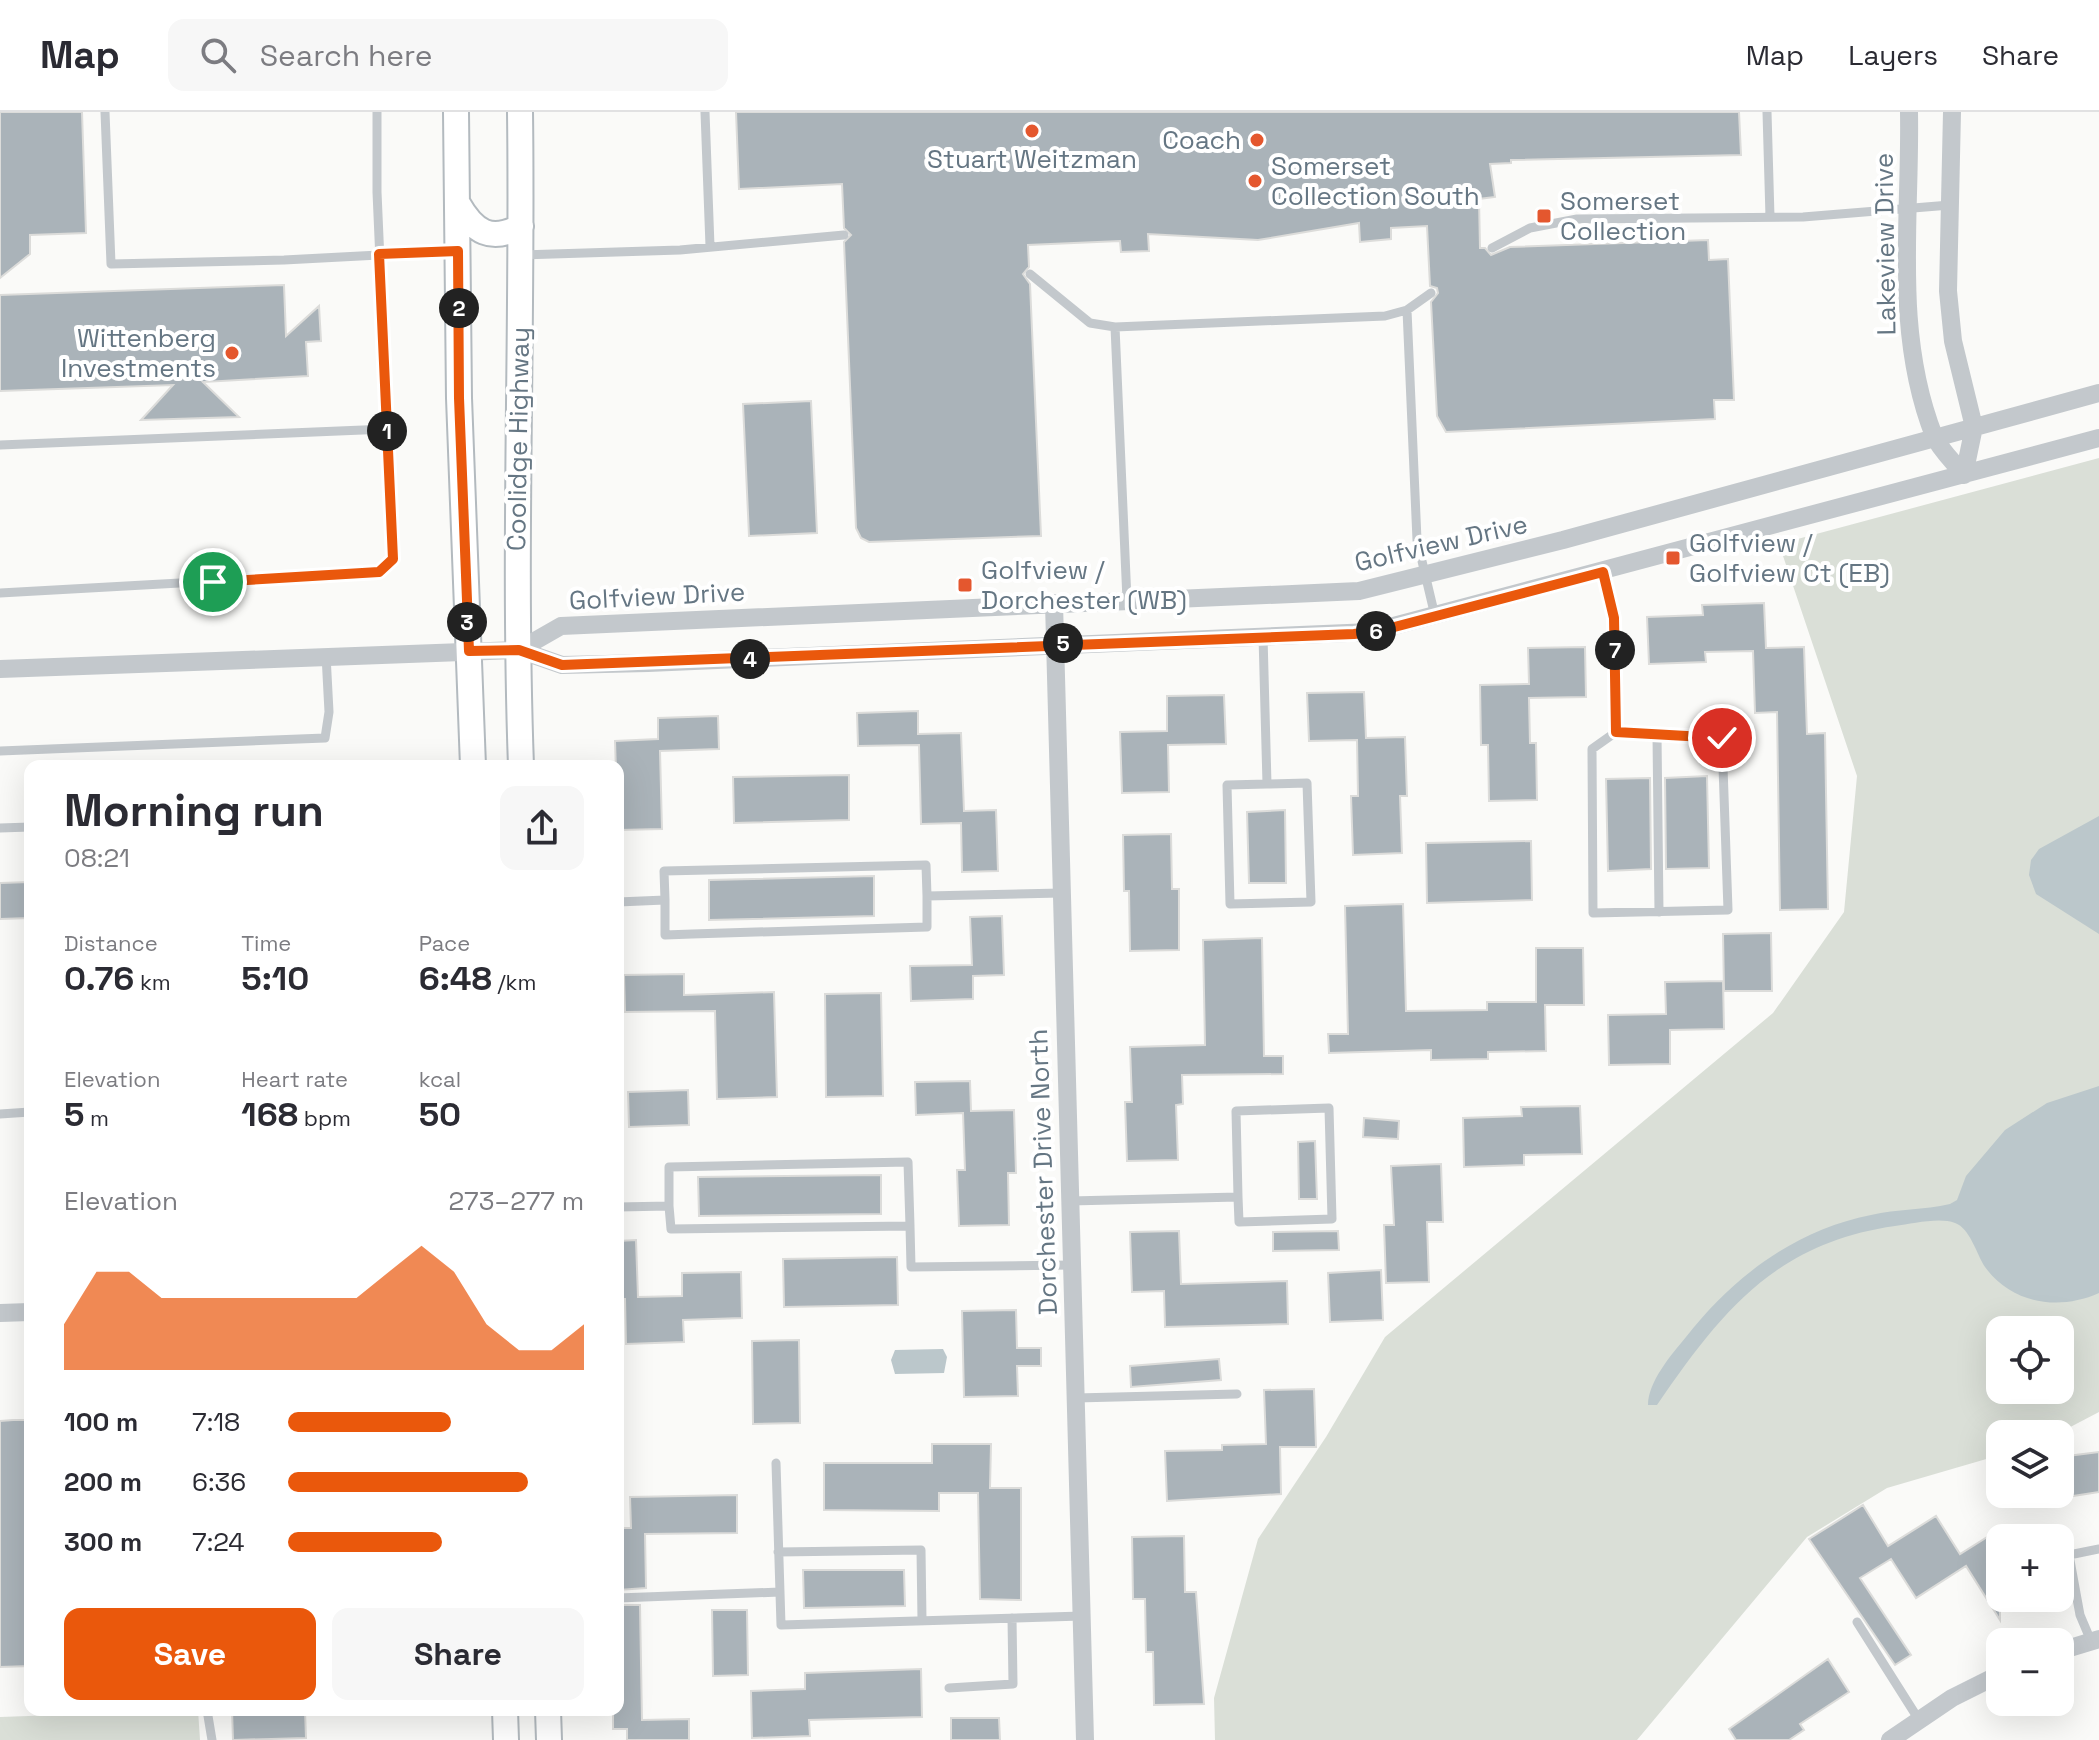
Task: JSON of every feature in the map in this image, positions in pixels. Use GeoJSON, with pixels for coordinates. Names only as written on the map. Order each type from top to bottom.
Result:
{"type":"FeatureCollection","features":[{"type":"Feature","properties":{"kind":"main road","name":"Coolidge Highway"},"geometry":{"type":"LineString","coordinates":[[456,112],[459,398],[473,760]]}},
{"type":"Feature","properties":{"kind":"main road","name":"Coolidge Highway"},"geometry":{"type":"LineString","coordinates":[[520,112],[516,550],[521,760]]}},
{"type":"Feature","properties":{"kind":"main road"},"geometry":{"type":"LineString","coordinates":[[458,204],[469,224],[479,230],[499,234],[521,226]]}},
{"type":"Feature","properties":{"kind":"main road"},"geometry":{"type":"LineString","coordinates":[[505,1716],[506,1740]]}},
{"type":"Feature","properties":{"kind":"main road"},"geometry":{"type":"LineString","coordinates":[[548,1716],[549,1740]]}},
{"type":"Feature","properties":{"kind":"street","name":"Lakeview Drive"},"geometry":{"type":"LineString","coordinates":[[1909,112],[1908,319],[1935,439],[1964,475]]}},
{"type":"Feature","properties":{"kind":"street"},"geometry":{"type":"LineString","coordinates":[[1952,112],[1950,317],[1974,427],[1964,475]]}},
{"type":"Feature","properties":{"kind":"street","name":"Golfview Drive"},"geometry":{"type":"LineString","coordinates":[[519,650],[561,626],[1359,591],[2099,393]]}},
{"type":"Feature","properties":{"kind":"street"},"geometry":{"type":"LineString","coordinates":[[0,669],[519,650],[562,665],[1371,632],[2099,438]]}},
{"type":"Feature","properties":{"kind":"street","name":"Dorchester Drive North"},"geometry":{"type":"LineString","coordinates":[[1054,603],[1085,1740]]}},
{"type":"Feature","properties":{"kind":"street"},"geometry":{"type":"LineString","coordinates":[[0,1313],[24,1312]]}},
{"type":"Feature","properties":{"kind":"street"},"geometry":{"type":"LineString","coordinates":[[2074,1647],[2095,1640]]}},
{"type":"Feature","properties":{"kind":"street"},"geometry":{"type":"LineString","coordinates":[[1890,1740],[1952,1698],[1986,1681]]}},
{"type":"Feature","properties":{"kind":"lane"},"geometry":{"type":"LineString","coordinates":[[105,112],[111,264],[284,260],[458,251]]}},
{"type":"Feature","properties":{"kind":"lane"},"geometry":{"type":"LineString","coordinates":[[0,593],[379,572],[393,559],[379,254],[377,112]]}},
{"type":"Feature","properties":{"kind":"lane"},"geometry":{"type":"LineString","coordinates":[[705,112],[710,246]]}},
{"type":"Feature","properties":{"kind":"lane"},"geometry":{"type":"LineString","coordinates":[[1767,112],[1770,217]]}},
{"type":"Feature","properties":{"kind":"lane"},"geometry":{"type":"LineString","coordinates":[[1492,248],[1530,228],[1563,220],[1803,217],[1908,206],[1950,205]]}},
{"type":"Feature","properties":{"kind":"lane"},"geometry":{"type":"LineString","coordinates":[[521,255],[710,246],[844,235]]}},
{"type":"Feature","properties":{"kind":"lane"},"geometry":{"type":"LineString","coordinates":[[1030,274],[1090,323],[1115,327],[1385,316],[1407,310],[1431,293]]}},
{"type":"Feature","properties":{"kind":"lane"},"geometry":{"type":"LineString","coordinates":[[1407,310],[1417,540],[1435,616]]}},
{"type":"Feature","properties":{"kind":"lane"},"geometry":{"type":"LineString","coordinates":[[1115,327],[1127,600]]}},
{"type":"Feature","properties":{"kind":"lane"},"geometry":{"type":"LineString","coordinates":[[0,445],[387,429]]}},
{"type":"Feature","properties":{"kind":"lane"},"geometry":{"type":"LineString","coordinates":[[1603,572],[1614,618],[1616,732]]}},
{"type":"Feature","properties":{"kind":"lane"},"geometry":{"type":"LineString","coordinates":[[1263,636],[1267,784]]}},
{"type":"Feature","properties":{"kind":"lane"},"geometry":{"type":"LineString","coordinates":[[0,751],[325,738],[329,712],[326,655]]}},
{"type":"Feature","properties":{"kind":"lane"},"geometry":{"type":"LineString","coordinates":[[1616,732],[1722,738],[1728,910],[1593,913],[1592,749],[1616,732]]}},
{"type":"Feature","properties":{"kind":"lane"},"geometry":{"type":"LineString","coordinates":[[1657,735],[1659,912]]}},
{"type":"Feature","properties":{"kind":"lane"},"geometry":{"type":"LineString","coordinates":[[1307,783],[1311,902],[1230,904],[1227,785],[1267,784],[1307,783]]}},
{"type":"Feature","properties":{"kind":"lane"},"geometry":{"type":"LineString","coordinates":[[0,828],[24,827]]}},
{"type":"Feature","properties":{"kind":"lane"},"geometry":{"type":"LineString","coordinates":[[926,865],[927,927],[665,935],[665,900],[664,871],[926,865]]}},
{"type":"Feature","properties":{"kind":"lane"},"geometry":{"type":"LineString","coordinates":[[927,896],[1061,893]]}},
{"type":"Feature","properties":{"kind":"lane"},"geometry":{"type":"LineString","coordinates":[[624,902],[665,900]]}},
{"type":"Feature","properties":{"kind":"lane"},"geometry":{"type":"LineString","coordinates":[[1329,1108],[1332,1219],[1239,1222],[1238,1197],[1236,1111],[1329,1108]]}},
{"type":"Feature","properties":{"kind":"lane"},"geometry":{"type":"LineString","coordinates":[[0,1114],[24,1112]]}},
{"type":"Feature","properties":{"kind":"lane"},"geometry":{"type":"LineString","coordinates":[[910,1226],[671,1229],[669,1167],[908,1162],[910,1226],[911,1267],[1072,1265]]}},
{"type":"Feature","properties":{"kind":"lane"},"geometry":{"type":"LineString","coordinates":[[1070,1201],[1238,1197]]}},
{"type":"Feature","properties":{"kind":"lane"},"geometry":{"type":"LineString","coordinates":[[624,1207],[669,1206]]}},
{"type":"Feature","properties":{"kind":"lane"},"geometry":{"type":"LineString","coordinates":[[1076,1398],[1237,1394]]}},
{"type":"Feature","properties":{"kind":"lane"},"geometry":{"type":"LineString","coordinates":[[776,1463],[781,1625],[1082,1616]]}},
{"type":"Feature","properties":{"kind":"lane"},"geometry":{"type":"LineString","coordinates":[[2095,1640],[2080,1615],[2069,1555],[2099,1549]]}},
{"type":"Feature","properties":{"kind":"lane"},"geometry":{"type":"LineString","coordinates":[[778,1552],[921,1550],[922,1620]]}},
{"type":"Feature","properties":{"kind":"lane"},"geometry":{"type":"LineString","coordinates":[[624,1598],[780,1592]]}},
{"type":"Feature","properties":{"kind":"lane"},"geometry":{"type":"LineString","coordinates":[[949,1688],[1013,1684],[1012,1618]]}},
{"type":"Feature","properties":{"kind":"lane"},"geometry":{"type":"LineString","coordinates":[[1857,1622],[1919,1720]]}},
{"type":"Feature","properties":{"kind":"lane"},"geometry":{"type":"LineString","coordinates":[[208,1716],[212,1740]]}},
{"type":"Feature","properties":{"kind":"shaded area"},"geometry":{"type":"Polygon","coordinates":[[[2099,458],[2099,1412],[2074,1425],[2074,1420],[1986,1420],[1986,1459],[1887,1488],[1807,1537],[1637,1740],[1215,1740],[1214,1698],[1258,1539],[1326,1437],[1385,1337],[1773,1013],[1844,912],[1857,776],[1779,544],[2099,458]]]}},
{"type":"Feature","properties":{"kind":"shaded area"},"geometry":{"type":"Polygon","coordinates":[[[2099,816],[2099,934],[2036,894],[2029,875],[2031,860],[2039,849],[2099,816]]]}},
{"type":"Feature","properties":{"kind":"shaded area"},"geometry":{"type":"Polygon","coordinates":[[[2099,1086],[2099,1293],[2068,1302],[2037,1301],[2022,1296],[1996,1279],[1985,1267],[1965,1230],[1949,1221],[1895,1226],[1853,1235],[1816,1248],[1755,1287],[1704,1340],[1657,1405],[1648,1405],[1656,1378],[1680,1344],[1724,1295],[1768,1259],[1791,1244],[1843,1222],[1881,1213],[1950,1204],[1957,1200],[1966,1176],[2005,1130],[2047,1103],[2099,1086]]]}},
{"type":"Feature","properties":{"kind":"shaded area"},"geometry":{"type":"Polygon","coordinates":[[[943,1349],[947,1357],[944,1373],[895,1374],[891,1360],[895,1350],[943,1349]]]}},
{"type":"Feature","properties":{"kind":"shaded area"},"geometry":{"type":"Polygon","coordinates":[[[198,1716],[200,1740],[0,1740],[0,1717],[198,1716]]]}},
{"type":"Feature","properties":{"kind":"building"},"geometry":{"type":"Polygon","coordinates":[[[0,112],[82,112],[86,233],[30,235],[30,254],[0,278],[0,112]]]}},
{"type":"Feature","properties":{"kind":"building"},"geometry":{"type":"Polygon","coordinates":[[[736,112],[1739,112],[1741,155],[1511,160],[1511,163],[1490,164],[1495,197],[1479,199],[1480,248],[1485,248],[1491,255],[1510,247],[1708,240],[1709,260],[1728,259],[1734,400],[1714,400],[1715,419],[1446,432],[1437,416],[1431,302],[1438,293],[1437,288],[1430,286],[1427,226],[1391,228],[1391,239],[1360,242],[1359,223],[1258,240],[1148,234],[1149,251],[1121,252],[1120,241],[1028,245],[1029,267],[1023,274],[1030,284],[1041,536],[869,542],[861,538],[856,528],[844,242],[851,235],[844,228],[842,184],[739,189],[736,112]]]}},
{"type":"Feature","properties":{"kind":"building"},"geometry":{"type":"Polygon","coordinates":[[[284,285],[286,336],[319,306],[321,341],[306,342],[308,376],[203,382],[239,417],[141,420],[173,385],[0,391],[0,295],[284,285]]]}},
{"type":"Feature","properties":{"kind":"building"},"geometry":{"type":"Polygon","coordinates":[[[811,401],[817,533],[749,536],[743,404],[811,401]]]}},
{"type":"Feature","properties":{"kind":"building"},"geometry":{"type":"Polygon","coordinates":[[[1764,603],[1766,648],[1804,647],[1807,734],[1825,733],[1828,909],[1780,910],[1777,712],[1755,713],[1753,651],[1705,652],[1706,662],[1649,664],[1647,617],[1703,615],[1702,605],[1764,603]]]}},
{"type":"Feature","properties":{"kind":"building"},"geometry":{"type":"Polygon","coordinates":[[[1585,647],[1586,697],[1529,698],[1530,743],[1536,743],[1537,800],[1489,801],[1488,745],[1481,745],[1480,685],[1529,684],[1528,648],[1585,647]]]}},
{"type":"Feature","properties":{"kind":"building"},"geometry":{"type":"Polygon","coordinates":[[[1364,692],[1366,738],[1405,737],[1407,796],[1400,796],[1402,853],[1353,855],[1351,796],[1358,796],[1357,740],[1309,741],[1307,693],[1364,692]]]}},
{"type":"Feature","properties":{"kind":"building"},"geometry":{"type":"Polygon","coordinates":[[[1224,695],[1226,744],[1168,745],[1169,792],[1122,793],[1120,732],[1167,731],[1167,696],[1224,695]]]}},
{"type":"Feature","properties":{"kind":"building"},"geometry":{"type":"Polygon","coordinates":[[[918,711],[918,734],[961,733],[964,811],[996,810],[998,871],[962,872],[961,823],[921,824],[919,745],[858,746],[857,713],[918,711]]]}},
{"type":"Feature","properties":{"kind":"building"},"geometry":{"type":"Polygon","coordinates":[[[718,716],[719,749],[660,751],[662,829],[624,830],[624,760],[616,760],[615,741],[658,739],[658,718],[718,716]]]}},
{"type":"Feature","properties":{"kind":"building"},"geometry":{"type":"Polygon","coordinates":[[[849,775],[849,820],[734,823],[733,777],[849,775]]]}},
{"type":"Feature","properties":{"kind":"building"},"geometry":{"type":"Polygon","coordinates":[[[1707,776],[1709,868],[1666,869],[1665,778],[1707,776]]]}},
{"type":"Feature","properties":{"kind":"building"},"geometry":{"type":"Polygon","coordinates":[[[1650,778],[1651,869],[1608,871],[1606,779],[1650,778]]]}},
{"type":"Feature","properties":{"kind":"building"},"geometry":{"type":"Polygon","coordinates":[[[1285,810],[1286,883],[1249,883],[1247,812],[1285,810]]]}},
{"type":"Feature","properties":{"kind":"building"},"geometry":{"type":"Polygon","coordinates":[[[1171,834],[1172,889],[1179,889],[1179,950],[1130,951],[1129,891],[1124,891],[1123,835],[1171,834]]]}},
{"type":"Feature","properties":{"kind":"building"},"geometry":{"type":"Polygon","coordinates":[[[1531,841],[1532,900],[1427,903],[1426,843],[1531,841]]]}},
{"type":"Feature","properties":{"kind":"building"},"geometry":{"type":"Polygon","coordinates":[[[874,876],[874,916],[709,920],[709,880],[874,876]]]}},
{"type":"Feature","properties":{"kind":"building"},"geometry":{"type":"Polygon","coordinates":[[[24,882],[24,918],[0,919],[0,883],[24,882]]]}},
{"type":"Feature","properties":{"kind":"building"},"geometry":{"type":"Polygon","coordinates":[[[1403,904],[1406,1011],[1487,1010],[1487,1002],[1536,1002],[1536,948],[1583,948],[1584,1005],[1545,1005],[1546,1051],[1488,1052],[1488,1059],[1431,1060],[1431,1050],[1329,1053],[1328,1034],[1348,1034],[1345,906],[1403,904]]]}},
{"type":"Feature","properties":{"kind":"building"},"geometry":{"type":"Polygon","coordinates":[[[1002,916],[1004,975],[973,976],[973,999],[911,1001],[910,966],[972,965],[970,917],[1002,916]]]}},
{"type":"Feature","properties":{"kind":"building"},"geometry":{"type":"Polygon","coordinates":[[[1771,933],[1772,991],[1724,991],[1723,934],[1771,933]]]}},
{"type":"Feature","properties":{"kind":"building"},"geometry":{"type":"Polygon","coordinates":[[[1262,938],[1264,1056],[1283,1056],[1283,1074],[1182,1075],[1183,1104],[1176,1105],[1178,1160],[1127,1161],[1125,1102],[1132,1102],[1130,1047],[1205,1045],[1203,940],[1262,938]]]}},
{"type":"Feature","properties":{"kind":"building"},"geometry":{"type":"Polygon","coordinates":[[[684,974],[684,995],[774,992],[777,1097],[717,1099],[715,1011],[625,1012],[624,975],[684,974]]]}},
{"type":"Feature","properties":{"kind":"building"},"geometry":{"type":"Polygon","coordinates":[[[1723,981],[1724,1029],[1670,1030],[1670,1064],[1609,1065],[1608,1015],[1666,1014],[1665,982],[1723,981]]]}},
{"type":"Feature","properties":{"kind":"building"},"geometry":{"type":"Polygon","coordinates":[[[881,993],[883,1096],[826,1097],[825,994],[881,993]]]}},
{"type":"Feature","properties":{"kind":"building"},"geometry":{"type":"Polygon","coordinates":[[[970,1081],[971,1111],[1014,1110],[1016,1173],[1008,1173],[1009,1225],[959,1226],[957,1170],[965,1170],[963,1113],[916,1115],[915,1082],[970,1081]]]}},
{"type":"Feature","properties":{"kind":"building"},"geometry":{"type":"Polygon","coordinates":[[[688,1090],[689,1125],[629,1127],[628,1092],[688,1090]]]}},
{"type":"Feature","properties":{"kind":"building"},"geometry":{"type":"Polygon","coordinates":[[[1580,1106],[1582,1154],[1524,1155],[1524,1165],[1464,1167],[1463,1118],[1522,1116],[1521,1107],[1580,1106]]]}},
{"type":"Feature","properties":{"kind":"building"},"geometry":{"type":"Polygon","coordinates":[[[1364,1118],[1399,1121],[1398,1139],[1363,1137],[1364,1118]]]}},
{"type":"Feature","properties":{"kind":"building"},"geometry":{"type":"Polygon","coordinates":[[[1315,1141],[1317,1199],[1299,1199],[1298,1142],[1315,1141]]]}},
{"type":"Feature","properties":{"kind":"building"},"geometry":{"type":"Polygon","coordinates":[[[1441,1164],[1443,1222],[1427,1222],[1429,1282],[1386,1283],[1384,1225],[1394,1225],[1391,1166],[1441,1164]]]}},
{"type":"Feature","properties":{"kind":"building"},"geometry":{"type":"Polygon","coordinates":[[[881,1175],[881,1214],[699,1216],[698,1177],[881,1175]]]}},
{"type":"Feature","properties":{"kind":"building"},"geometry":{"type":"Polygon","coordinates":[[[1179,1231],[1181,1284],[1287,1281],[1288,1324],[1165,1327],[1164,1291],[1132,1292],[1130,1232],[1179,1231]]]}},
{"type":"Feature","properties":{"kind":"building"},"geometry":{"type":"Polygon","coordinates":[[[1338,1231],[1339,1250],[1273,1251],[1273,1232],[1338,1231]]]}},
{"type":"Feature","properties":{"kind":"building"},"geometry":{"type":"Polygon","coordinates":[[[636,1240],[638,1297],[682,1296],[682,1273],[741,1272],[742,1318],[683,1320],[684,1342],[626,1344],[624,1241],[636,1240]]]}},
{"type":"Feature","properties":{"kind":"building"},"geometry":{"type":"Polygon","coordinates":[[[897,1257],[898,1305],[784,1307],[783,1259],[897,1257]]]}},
{"type":"Feature","properties":{"kind":"building"},"geometry":{"type":"Polygon","coordinates":[[[1381,1270],[1383,1320],[1330,1322],[1328,1273],[1381,1270]]]}},
{"type":"Feature","properties":{"kind":"building"},"geometry":{"type":"Polygon","coordinates":[[[1016,1310],[1017,1348],[1041,1348],[1041,1366],[1017,1366],[1018,1396],[964,1397],[962,1311],[1016,1310]]]}},
{"type":"Feature","properties":{"kind":"building"},"geometry":{"type":"Polygon","coordinates":[[[799,1340],[800,1423],[753,1424],[752,1341],[799,1340]]]}},
{"type":"Feature","properties":{"kind":"building"},"geometry":{"type":"Polygon","coordinates":[[[1219,1359],[1221,1380],[1131,1387],[1130,1366],[1219,1359]]]}},
{"type":"Feature","properties":{"kind":"building"},"geometry":{"type":"Polygon","coordinates":[[[1314,1389],[1316,1447],[1280,1447],[1281,1494],[1167,1501],[1165,1451],[1222,1450],[1222,1445],[1266,1444],[1264,1390],[1314,1389]]]}},
{"type":"Feature","properties":{"kind":"building"},"geometry":{"type":"Polygon","coordinates":[[[24,1420],[24,1666],[0,1667],[0,1421],[24,1420]]]}},
{"type":"Feature","properties":{"kind":"building"},"geometry":{"type":"Polygon","coordinates":[[[932,1444],[991,1444],[990,1488],[1021,1488],[1021,1600],[980,1599],[978,1493],[939,1493],[939,1511],[824,1510],[824,1463],[932,1463],[932,1444]]]}},
{"type":"Feature","properties":{"kind":"building"},"geometry":{"type":"Polygon","coordinates":[[[2099,1452],[2099,1492],[2074,1496],[2074,1455],[2099,1452]]]}},
{"type":"Feature","properties":{"kind":"building"},"geometry":{"type":"Polygon","coordinates":[[[737,1495],[737,1533],[645,1534],[646,1588],[624,1590],[624,1528],[631,1528],[630,1497],[737,1495]]]}},
{"type":"Feature","properties":{"kind":"building"},"geometry":{"type":"Polygon","coordinates":[[[1863,1505],[1888,1546],[1936,1516],[1960,1554],[1986,1538],[1986,1598],[1966,1566],[1916,1598],[1891,1559],[1860,1578],[1911,1655],[1895,1665],[1809,1539],[1863,1505]]]}},
{"type":"Feature","properties":{"kind":"building"},"geometry":{"type":"Polygon","coordinates":[[[1184,1536],[1185,1592],[1196,1592],[1204,1704],[1154,1705],[1153,1652],[1146,1652],[1145,1599],[1133,1599],[1132,1537],[1184,1536]]]}},
{"type":"Feature","properties":{"kind":"building"},"geometry":{"type":"Polygon","coordinates":[[[803,1570],[904,1570],[905,1606],[804,1608],[803,1570]]]}},
{"type":"Feature","properties":{"kind":"building"},"geometry":{"type":"Polygon","coordinates":[[[624,1605],[640,1605],[642,1720],[689,1719],[689,1740],[627,1740],[627,1729],[613,1729],[613,1716],[624,1716],[624,1605]]]}},
{"type":"Feature","properties":{"kind":"building"},"geometry":{"type":"Polygon","coordinates":[[[712,1610],[747,1610],[748,1675],[713,1676],[712,1610]]]}},
{"type":"Feature","properties":{"kind":"building"},"geometry":{"type":"Polygon","coordinates":[[[1828,1659],[1849,1692],[1800,1724],[1804,1730],[1789,1740],[1736,1740],[1729,1729],[1828,1659]]]}},
{"type":"Feature","properties":{"kind":"building"},"geometry":{"type":"Polygon","coordinates":[[[921,1669],[922,1717],[809,1720],[810,1736],[752,1738],[751,1691],[805,1689],[805,1673],[921,1669]]]}},
{"type":"Feature","properties":{"kind":"building"},"geometry":{"type":"Polygon","coordinates":[[[232,1716],[305,1716],[306,1738],[233,1740],[232,1716]]]}},
{"type":"Feature","properties":{"kind":"building"},"geometry":{"type":"Polygon","coordinates":[[[951,1718],[999,1718],[1000,1740],[951,1740],[951,1718]]]}},
{"type":"Feature","properties":{"kind":"place","name":"Stuart Weitzman"},"geometry":{"type":"Point","coordinates":[1032,131]}},
{"type":"Feature","properties":{"kind":"place","name":"Coach"},"geometry":{"type":"Point","coordinates":[1257,140]}},
{"type":"Feature","properties":{"kind":"place","name":"Somerset Collection South"},"geometry":{"type":"Point","coordinates":[1255,181]}},
{"type":"Feature","properties":{"kind":"place","name":"Somerset Collection"},"geometry":{"type":"Point","coordinates":[1544,216]}},
{"type":"Feature","properties":{"kind":"place","name":"Wittenberg Investments"},"geometry":{"type":"Point","coordinates":[232,353]}},
{"type":"Feature","properties":{"kind":"place","name":"Golfview / Golfview Ct (EB)"},"geometry":{"type":"Point","coordinates":[1673,558]}},
{"type":"Feature","properties":{"kind":"place","name":"Golfview / Dorchester (WB)"},"geometry":{"type":"Point","coordinates":[965,585]}},
{"type":"Feature","properties":{"kind":"route"},"geometry":{"type":"LineString","coordinates":[[213,582],[379,572],[393,559],[379,254],[458,251],[459,398],[469,651],[519,650],[562,665],[1354,634],[1383,630],[1603,572],[1614,618],[1616,732],[1722,738]]}}]}
